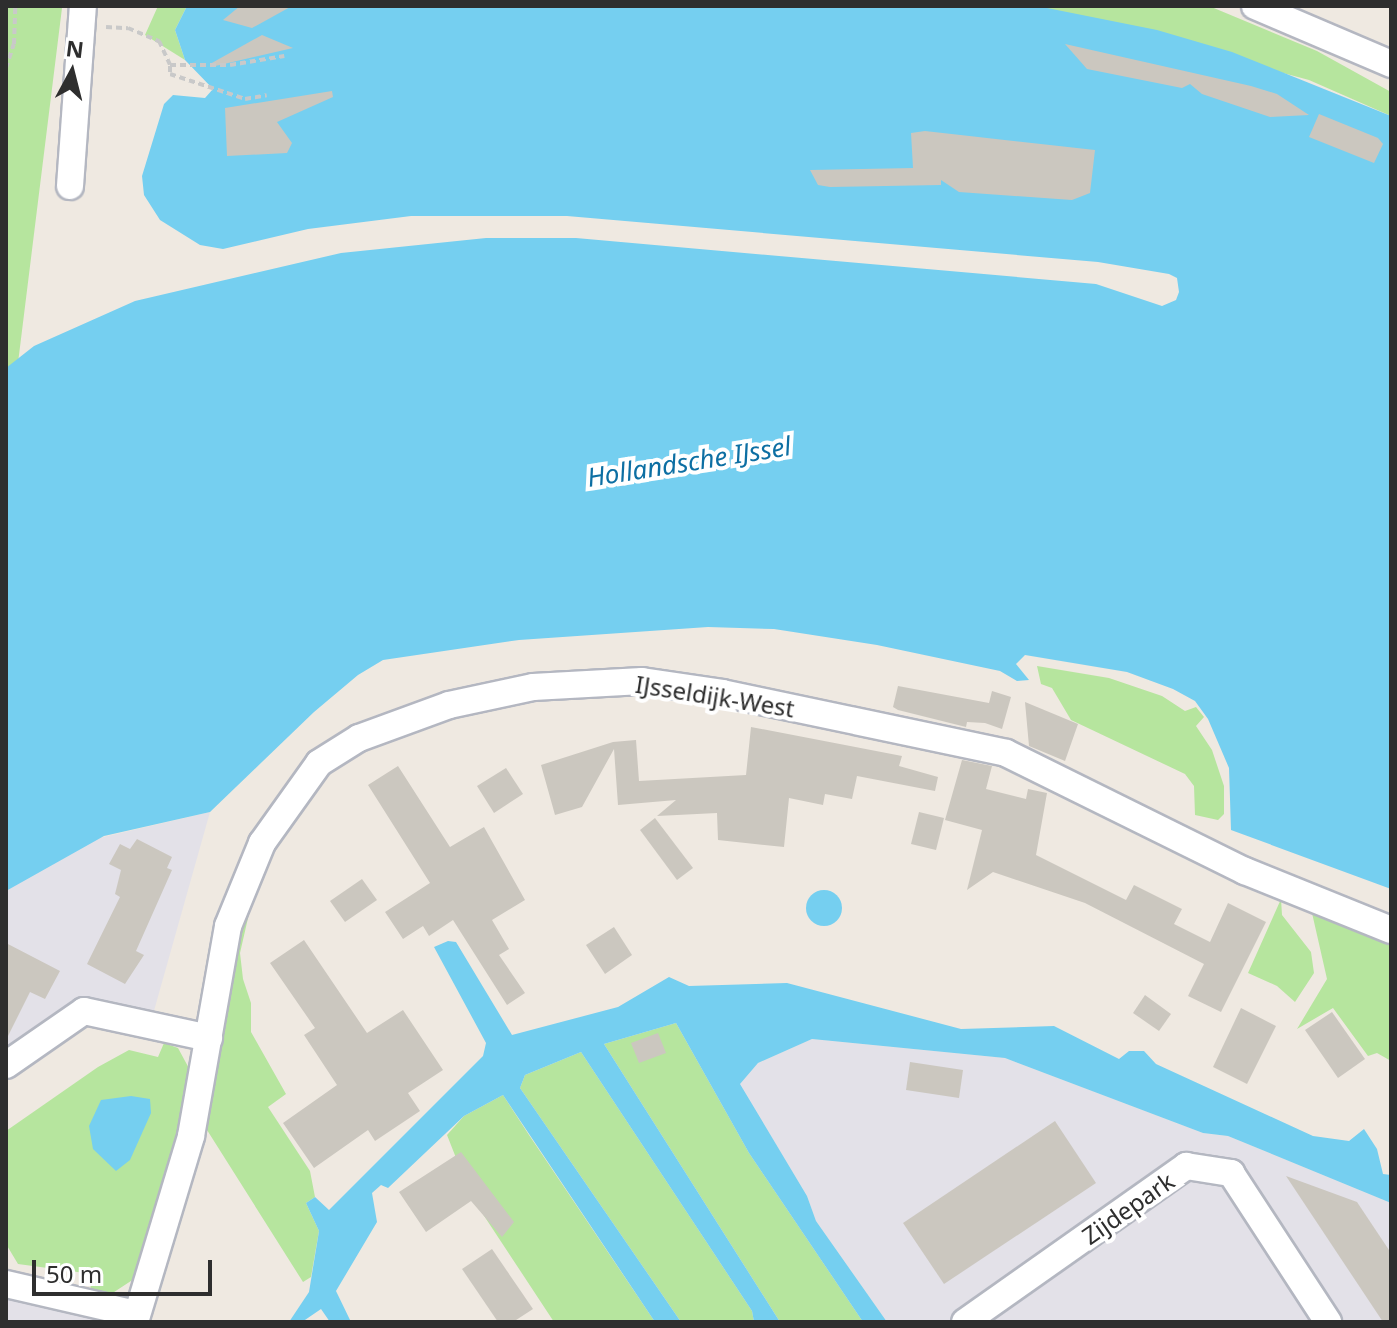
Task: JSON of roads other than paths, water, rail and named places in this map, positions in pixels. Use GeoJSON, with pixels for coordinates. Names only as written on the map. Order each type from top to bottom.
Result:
{"type":"FeatureCollection","features":[{"type":"Feature","properties":{"kind":"street"},"geometry":{"type":"LineString","coordinates":[[1255,6],[1391,64]]}},
{"type":"Feature","properties":{"kind":"street"},"geometry":{"type":"LineString","coordinates":[[70,186],[83,18]]}},
{"type":"Feature","properties":{"kind":"street","name":"IJsseldijk-West"},"geometry":{"type":"LineString","coordinates":[[136,1318],[191,1136],[228,926],[241,885],[269,831],[319,763],[410,717],[533,687],[642,681],[679,685],[1006,753],[1245,871],[1391,930]]}},
{"type":"Feature","properties":{"kind":"street"},"geometry":{"type":"LineString","coordinates":[[6,1065],[84,1011],[209,1038]]}},
{"type":"Feature","properties":{"kind":"street","name":"Zijdepark"},"geometry":{"type":"LineString","coordinates":[[965,1322],[1186,1166],[1231,1173],[1328,1322]]}},
{"type":"Feature","properties":{"kind":"street"},"geometry":{"type":"LineString","coordinates":[[6,1284],[136,1318]]}},
{"type":"Feature","properties":{"kind":"water","name":"Hollandsche IJssel"},"geometry":{"type":"Polygon","coordinates":[[[187,6],[1037,6],[1157,30],[1232,52],[1391,116],[1391,889],[1231,830],[1229,768],[1208,719],[1195,701],[1173,689],[1127,672],[1025,655],[1016,664],[1029,680],[1017,681],[1000,671],[877,645],[774,629],[708,627],[519,640],[383,660],[358,675],[314,712],[210,812],[104,836],[6,891],[6,368],[34,346],[135,301],[341,253],[486,238],[576,238],[1096,284],[1162,306],[1176,300],[1179,292],[1177,278],[1169,274],[1098,262],[567,216],[411,216],[308,229],[223,249],[200,245],[160,220],[144,195],[142,176],[164,104],[173,95],[205,98],[213,89],[185,60],[175,30],[187,6]]]}},
{"type":"Feature","properties":{"kind":"water"},"geometry":{"type":"Polygon","coordinates":[[[824,890],[837,895],[842,908],[837,921],[824,926],[811,921],[806,908],[811,895],[824,890]]]}},
{"type":"Feature","properties":{"kind":"water"},"geometry":{"type":"Polygon","coordinates":[[[448,941],[456,942],[512,1035],[618,1007],[669,977],[689,986],[787,983],[961,1029],[1054,1026],[1119,1059],[1129,1051],[1144,1051],[1156,1064],[1313,1136],[1349,1141],[1364,1129],[1377,1149],[1383,1174],[1391,1175],[1391,1203],[1228,1136],[1203,1133],[1005,1058],[812,1039],[758,1063],[740,1084],[807,1196],[816,1221],[887,1322],[863,1322],[749,1153],[676,1023],[604,1044],[780,1322],[754,1322],[752,1311],[581,1052],[525,1075],[520,1088],[681,1322],[655,1322],[503,1095],[464,1116],[388,1188],[381,1185],[372,1193],[377,1222],[336,1291],[351,1322],[330,1322],[321,1309],[302,1322],[289,1322],[309,1292],[319,1231],[306,1203],[315,1197],[329,1210],[483,1056],[486,1043],[434,947],[448,941]]]}},
{"type":"Feature","properties":{"kind":"water"},"geometry":{"type":"Polygon","coordinates":[[[131,1096],[150,1099],[151,1113],[130,1160],[116,1171],[93,1149],[89,1126],[101,1100],[131,1096]]]}}]}
